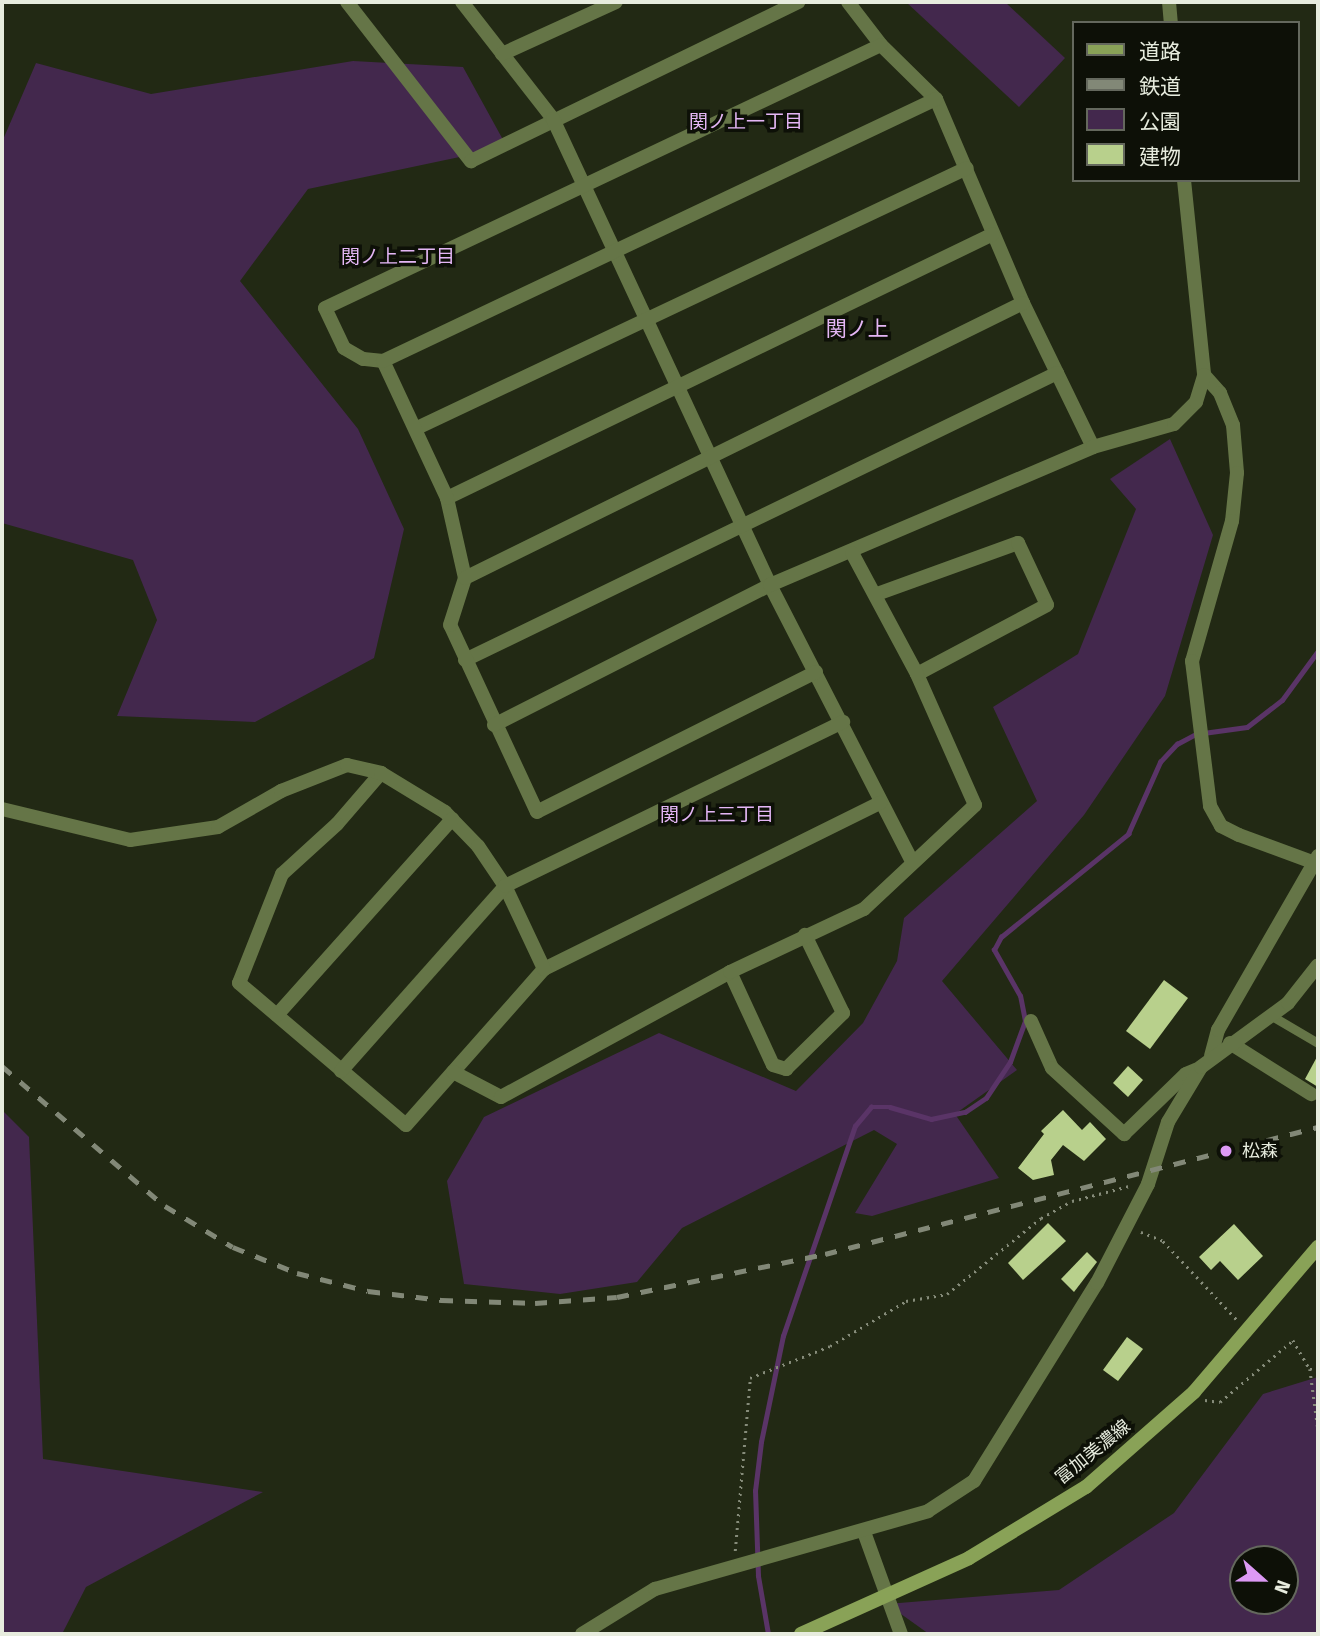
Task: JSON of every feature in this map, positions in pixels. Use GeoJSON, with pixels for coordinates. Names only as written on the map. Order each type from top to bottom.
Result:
{"type":"FeatureCollection","features":[{"type":"Feature","properties":{"kind":"main road","name":"富加美濃線"},"geometry":{"type":"LineString","coordinates":[[801,1634],[969,1558],[1086,1487],[1194,1392],[1318,1247]]}},
{"type":"Feature","properties":{"kind":"street"},"geometry":{"type":"LineString","coordinates":[[347,2],[471,162],[553,119],[798,2]]}},
{"type":"Feature","properties":{"kind":"street"},"geometry":{"type":"LineString","coordinates":[[462,2],[553,119],[583,187],[619,252],[678,387],[771,585],[843,722],[880,803],[912,861]]}},
{"type":"Feature","properties":{"kind":"street"},"geometry":{"type":"LineString","coordinates":[[502,54],[616,2]]}},
{"type":"Feature","properties":{"kind":"street"},"geometry":{"type":"LineString","coordinates":[[848,2],[881,45],[936,99],[1023,303],[1094,447]]}},
{"type":"Feature","properties":{"kind":"street"},"geometry":{"type":"LineString","coordinates":[[1169,2],[1171,21]]}},
{"type":"Feature","properties":{"kind":"street"},"geometry":{"type":"LineString","coordinates":[[881,45],[325,308],[344,348],[363,359],[383,360],[619,252],[936,99]]}},
{"type":"Feature","properties":{"kind":"street"},"geometry":{"type":"LineString","coordinates":[[416,428],[646,316],[967,168]]}},
{"type":"Feature","properties":{"kind":"street"},"geometry":{"type":"LineString","coordinates":[[494,725],[771,585],[852,553],[1094,447],[1174,424],[1196,402],[1204,375],[1184,182]]}},
{"type":"Feature","properties":{"kind":"street"},"geometry":{"type":"LineString","coordinates":[[447,498],[993,234]]}},
{"type":"Feature","properties":{"kind":"street"},"geometry":{"type":"LineString","coordinates":[[465,578],[709,454],[1023,303]]}},
{"type":"Feature","properties":{"kind":"street"},"geometry":{"type":"LineString","coordinates":[[383,360],[447,498],[465,578],[450,625],[494,725],[537,812],[816,672]]}},
{"type":"Feature","properties":{"kind":"street"},"geometry":{"type":"LineString","coordinates":[[465,660],[741,522],[1056,373]]}},
{"type":"Feature","properties":{"kind":"street"},"geometry":{"type":"LineString","coordinates":[[1204,375],[1220,393],[1233,425],[1237,473],[1223,559],[1195,635],[1192,661],[1210,806],[1221,825],[1317,859],[1217,1030],[1211,1056]]}},
{"type":"Feature","properties":{"kind":"street"},"geometry":{"type":"LineString","coordinates":[[877,594],[1018,543],[1047,605],[917,674]]}},
{"type":"Feature","properties":{"kind":"street"},"geometry":{"type":"LineString","coordinates":[[453,1072],[501,1097],[730,972],[864,909],[912,861],[975,805],[917,674],[877,594],[852,553]]}},
{"type":"Feature","properties":{"kind":"street"},"geometry":{"type":"LineString","coordinates":[[341,1071],[505,886],[843,722]]}},
{"type":"Feature","properties":{"kind":"street"},"geometry":{"type":"LineString","coordinates":[[2,809],[130,840],[218,827],[281,791],[346,765],[381,773],[452,819],[505,886],[544,970]]}},
{"type":"Feature","properties":{"kind":"street"},"geometry":{"type":"LineString","coordinates":[[381,773],[337,824],[282,874],[239,983],[406,1125],[544,970],[880,803]]}},
{"type":"Feature","properties":{"kind":"street"},"geometry":{"type":"LineString","coordinates":[[277,1015],[452,819]]}},
{"type":"Feature","properties":{"kind":"street"},"geometry":{"type":"LineString","coordinates":[[730,972],[773,1065],[786,1069],[843,1013],[805,935]]}},
{"type":"Feature","properties":{"kind":"street"},"geometry":{"type":"LineString","coordinates":[[582,1634],[655,1589],[864,1532],[928,1511],[974,1481],[1128,1227],[1148,1184],[1168,1122],[1201,1067],[1211,1056],[1272,1016],[1318,965]]}},
{"type":"Feature","properties":{"kind":"street"},"geometry":{"type":"LineString","coordinates":[[1031,1021],[1052,1068],[1124,1134],[1185,1074],[1201,1067]]}},
{"type":"Feature","properties":{"kind":"street"},"geometry":{"type":"LineString","coordinates":[[1230,1043],[1311,1094]]}},
{"type":"Feature","properties":{"kind":"street"},"geometry":{"type":"LineString","coordinates":[[864,1532],[884,1598],[901,1634]]}},
{"type":"Feature","properties":{"kind":"lane"},"geometry":{"type":"LineString","coordinates":[[1272,1016],[1318,1043]]}},
{"type":"Feature","properties":{"kind":"path"},"geometry":{"type":"LineString","coordinates":[[741,1567],[750,1378],[861,1330],[906,1301],[947,1294],[1041,1218],[1072,1201],[1113,1188],[1148,1184]]}},
{"type":"Feature","properties":{"kind":"path"},"geometry":{"type":"LineString","coordinates":[[1128,1227],[1163,1241],[1247,1333]]}},
{"type":"Feature","properties":{"kind":"path"},"geometry":{"type":"LineString","coordinates":[[1194,1392],[1208,1402],[1220,1402],[1293,1340],[1310,1369],[1318,1429]]}},
{"type":"Feature","properties":{"kind":"path"},"geometry":{"type":"LineString","coordinates":[[1310,1369],[1318,1369]]}},
{"type":"Feature","properties":{"kind":"green space"},"geometry":{"type":"Polygon","coordinates":[[[906,2],[1005,2],[1065,58],[1019,107],[906,2]]]}},
{"type":"Feature","properties":{"kind":"green space"},"geometry":{"type":"Polygon","coordinates":[[[353,61],[463,67],[507,147],[308,189],[240,281],[358,429],[404,529],[374,658],[255,722],[117,716],[157,620],[133,560],[2,523],[2,142],[36,63],[151,94],[353,61]]]}},
{"type":"Feature","properties":{"kind":"green space"},"geometry":{"type":"Polygon","coordinates":[[[1170,439],[1213,535],[1165,696],[1084,815],[942,981],[1017,1070],[955,1114],[999,1178],[872,1216],[855,1213],[897,1144],[874,1130],[682,1228],[637,1282],[560,1294],[464,1284],[447,1181],[484,1117],[659,1033],[796,1091],[863,1023],[897,961],[904,918],[1037,801],[993,707],[1078,654],[1136,509],[1110,479],[1170,439]]]}},
{"type":"Feature","properties":{"kind":"green space"},"geometry":{"type":"Polygon","coordinates":[[[2,1110],[29,1137],[43,1459],[263,1492],[86,1587],[62,1634],[2,1634],[2,1110]]]}},
{"type":"Feature","properties":{"kind":"green space"},"geometry":{"type":"Polygon","coordinates":[[[1318,1377],[1318,1634],[929,1634],[887,1604],[1059,1590],[1174,1513],[1263,1394],[1318,1377]]]}},
{"type":"Feature","properties":{"kind":"building"},"geometry":{"type":"Polygon","coordinates":[[[1164,980],[1188,998],[1150,1049],[1126,1031],[1164,980]]]}},
{"type":"Feature","properties":{"kind":"building"},"geometry":{"type":"Polygon","coordinates":[[[1318,1055],[1318,1087],[1305,1079],[1318,1055]]]}},
{"type":"Feature","properties":{"kind":"building"},"geometry":{"type":"Polygon","coordinates":[[[1128,1066],[1143,1080],[1128,1097],[1113,1083],[1128,1066]]]}},
{"type":"Feature","properties":{"kind":"building"},"geometry":{"type":"Polygon","coordinates":[[[1063,1110],[1082,1130],[1090,1122],[1106,1139],[1084,1161],[1063,1145],[1051,1160],[1054,1175],[1033,1180],[1018,1168],[1044,1134],[1041,1131],[1063,1110]]]}},
{"type":"Feature","properties":{"kind":"building"},"geometry":{"type":"Polygon","coordinates":[[[1048,1223],[1066,1241],[1023,1280],[1008,1263],[1048,1223]]]}},
{"type":"Feature","properties":{"kind":"building"},"geometry":{"type":"Polygon","coordinates":[[[1234,1224],[1263,1256],[1238,1280],[1220,1261],[1211,1270],[1199,1257],[1234,1224]]]}},
{"type":"Feature","properties":{"kind":"building"},"geometry":{"type":"Polygon","coordinates":[[[1087,1252],[1097,1262],[1074,1292],[1061,1279],[1087,1252]]]}},
{"type":"Feature","properties":{"kind":"building"},"geometry":{"type":"Polygon","coordinates":[[[1127,1337],[1143,1349],[1118,1381],[1103,1370],[1127,1337]]]}},
{"type":"Feature","properties":{"kind":"waterway"},"geometry":{"type":"LineString","coordinates":[[768,1634],[758,1576],[755,1491],[761,1442],[783,1336],[855,1126],[871,1107],[890,1107],[931,1119],[965,1112],[986,1098],[1010,1062],[1025,1021],[1020,996],[994,950],[1001,937],[1128,834],[1160,762],[1177,744],[1196,734],[1247,727],[1282,700],[1318,651]]}},
{"type":"Feature","properties":{"kind":"railway"},"geometry":{"type":"LineString","coordinates":[[2,1066],[165,1206],[233,1247],[297,1273],[368,1291],[441,1300],[535,1303],[617,1297],[825,1254],[1318,1127]]}},
{"type":"Feature","properties":{"kind":"place","name":"松森"},"geometry":{"type":"Point","coordinates":[1226,1151]}},
{"type":"Feature","properties":{"kind":"district","name":"関ノ上一丁目"},"geometry":{"type":"Point","coordinates":[746,122]}},
{"type":"Feature","properties":{"kind":"district","name":"関ノ上二丁目"},"geometry":{"type":"Point","coordinates":[398,257]}},
{"type":"Feature","properties":{"kind":"district","name":"関ノ上"},"geometry":{"type":"Point","coordinates":[857,329]}},
{"type":"Feature","properties":{"kind":"district","name":"関ノ上三丁目"},"geometry":{"type":"Point","coordinates":[717,815]}}]}
